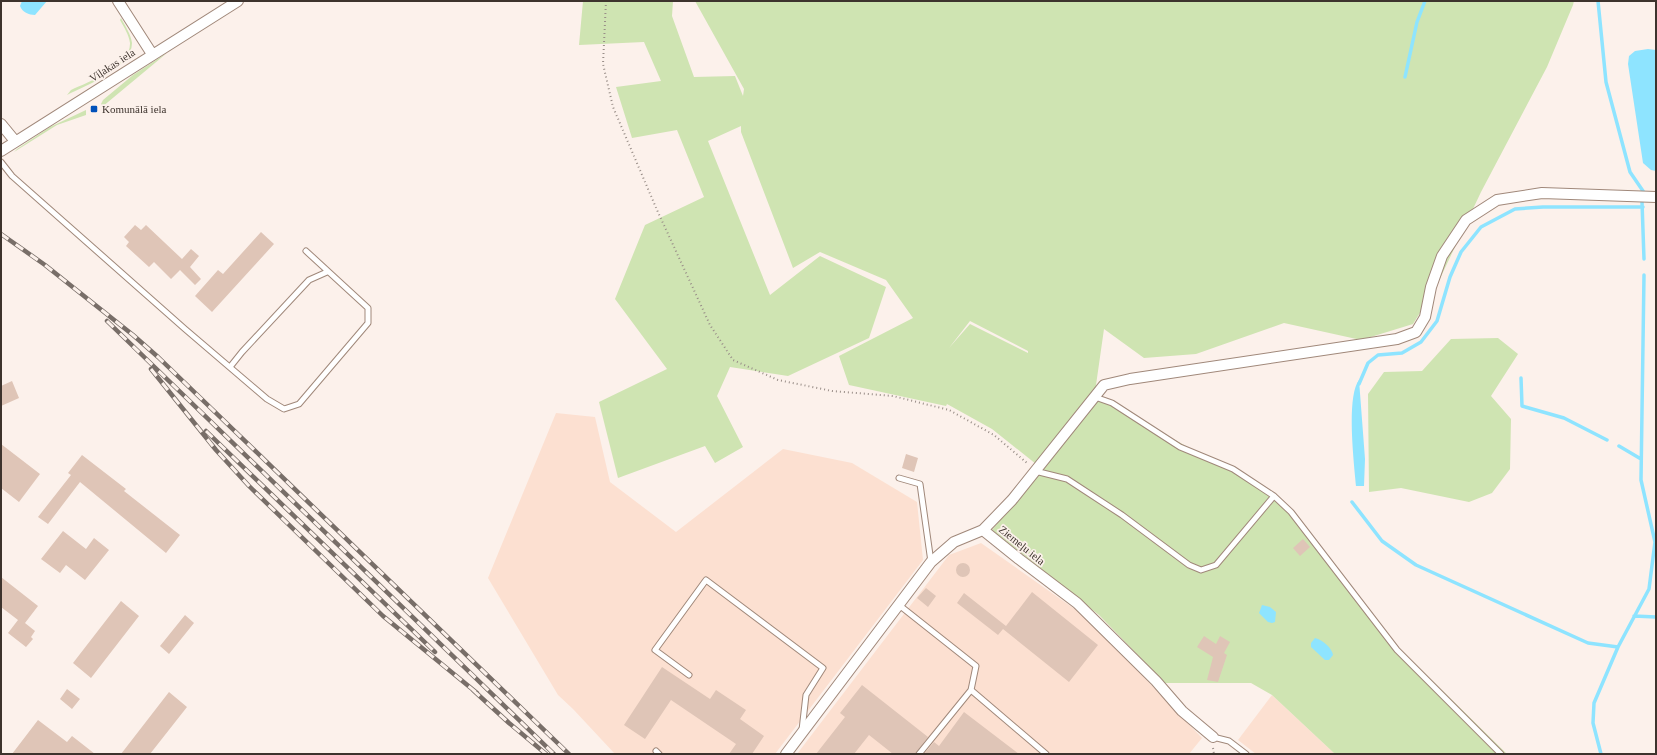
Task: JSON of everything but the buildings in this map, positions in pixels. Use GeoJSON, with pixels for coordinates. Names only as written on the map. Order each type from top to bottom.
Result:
{"type":"FeatureCollection","features":[{"type":"Feature","properties":{"kind":"street"},"geometry":{"type":"LineString","coordinates":[[118,1],[152,54]]}},
{"type":"Feature","properties":{"kind":"street","name":"Viļakas iela"},"geometry":{"type":"LineString","coordinates":[[1,150],[238,1]]}},
{"type":"Feature","properties":{"kind":"street"},"geometry":{"type":"LineString","coordinates":[[1,124],[15,141]]}},
{"type":"Feature","properties":{"kind":"street"},"geometry":{"type":"LineString","coordinates":[[983,530],[1012,500],[1104,385],[1130,379],[1397,339],[1416,332],[1425,318],[1431,287],[1442,256],[1466,220],[1497,200],[1542,193],[1656,197]]}},
{"type":"Feature","properties":{"kind":"street","name":"Ziemeļu iela"},"geometry":{"type":"LineString","coordinates":[[786,754],[931,562],[954,542],[983,530],[1018,559],[1077,602],[1156,682],[1182,711],[1213,737]]}},
{"type":"Feature","properties":{"kind":"lane"},"geometry":{"type":"LineString","coordinates":[[1,162],[12,176],[230,368],[267,399],[284,409],[299,404],[368,323],[368,308],[327,272],[306,251]]}},
{"type":"Feature","properties":{"kind":"lane"},"geometry":{"type":"LineString","coordinates":[[230,368],[242,352],[309,280],[327,272]]}},
{"type":"Feature","properties":{"kind":"lane"},"geometry":{"type":"LineString","coordinates":[[1095,397],[1112,403],[1180,447],[1233,469],[1274,496],[1291,512],[1397,650],[1501,754]]}},
{"type":"Feature","properties":{"kind":"lane"},"geometry":{"type":"LineString","coordinates":[[1035,471],[1067,479],[1122,516],[1189,565],[1201,570],[1216,565],[1274,496]]}},
{"type":"Feature","properties":{"kind":"lane"},"geometry":{"type":"LineString","coordinates":[[899,478],[920,484],[931,562]]}},
{"type":"Feature","properties":{"kind":"lane"},"geometry":{"type":"LineString","coordinates":[[689,675],[655,650],[706,580],[823,668],[806,696],[801,733]]}},
{"type":"Feature","properties":{"kind":"lane"},"geometry":{"type":"LineString","coordinates":[[899,605],[976,666],[971,690],[919,754]]}},
{"type":"Feature","properties":{"kind":"lane"},"geometry":{"type":"LineString","coordinates":[[971,690],[1046,754]]}},
{"type":"Feature","properties":{"kind":"lane"},"geometry":{"type":"LineString","coordinates":[[1213,737],[1229,741],[1246,754]]}},
{"type":"Feature","properties":{"kind":"path"},"geometry":{"type":"LineString","coordinates":[[606,1],[603,64],[613,107],[657,210],[710,325],[733,360],[778,380],[832,391],[893,396],[949,410],[994,435],[1016,452],[1035,471]]}},
{"type":"Feature","properties":{"kind":"shaded area"},"geometry":{"type":"Polygon","coordinates":[[[556,413],[595,417],[610,482],[676,532],[783,449],[852,463],[917,502],[923,560],[775,754],[615,754],[558,695],[488,578],[556,413]]]}},
{"type":"Feature","properties":{"kind":"shaded area"},"geometry":{"type":"Polygon","coordinates":[[[981,543],[1086,617],[1202,738],[1189,754],[797,754],[949,555],[981,543]]]}},
{"type":"Feature","properties":{"kind":"shaded area"},"geometry":{"type":"Polygon","coordinates":[[[1272,695],[1335,754],[1256,754],[1238,740],[1272,695]]]}},
{"type":"Feature","properties":{"kind":"green space"},"geometry":{"type":"Polygon","coordinates":[[[583,1],[673,1],[672,16],[694,77],[735,76],[743,96],[744,89],[695,1],[1574,1],[1547,67],[1481,192],[1436,287],[1413,324],[1361,340],[1284,323],[1196,354],[1144,358],[1104,329],[1095,392],[1132,416],[1279,498],[1394,643],[1507,754],[1335,754],[1272,695],[1251,683],[1165,683],[1099,615],[992,530],[1077,426],[1036,464],[992,429],[947,404],[946,406],[849,385],[839,356],[913,318],[886,280],[820,252],[793,268],[741,132],[741,126],[708,141],[770,295],[820,256],[886,287],[869,338],[788,376],[730,367],[717,396],[743,447],[715,463],[705,446],[618,478],[599,402],[667,369],[615,299],[645,225],[704,197],[677,130],[632,138],[616,87],[661,81],[644,42],[579,45],[583,1]],[[970,321],[949,348],[970,324],[1028,353],[1028,351],[970,321]]]}},
{"type":"Feature","properties":{"kind":"green space"},"geometry":{"type":"Polygon","coordinates":[[[121,18],[129,33],[132,43],[130,52],[125,61],[107,75],[67,95],[71,90],[108,72],[124,59],[130,43],[120,20],[121,18]]]}},
{"type":"Feature","properties":{"kind":"green space"},"geometry":{"type":"Polygon","coordinates":[[[167,53],[102,107],[101,104],[103,100],[133,75],[167,53]]]}},
{"type":"Feature","properties":{"kind":"green space"},"geometry":{"type":"Polygon","coordinates":[[[86,110],[86,115],[57,125],[14,152],[50,127],[86,110]]]}},
{"type":"Feature","properties":{"kind":"green space"},"geometry":{"type":"Polygon","coordinates":[[[1498,338],[1518,354],[1491,396],[1511,419],[1510,469],[1492,493],[1469,502],[1401,488],[1369,492],[1368,394],[1384,372],[1422,371],[1451,339],[1498,338]]]}},
{"type":"Feature","properties":{"kind":"water"},"geometry":{"type":"Polygon","coordinates":[[[22,1],[47,1],[35,15],[28,14],[22,10],[20,6],[22,1]]]}},
{"type":"Feature","properties":{"kind":"water"},"geometry":{"type":"Polygon","coordinates":[[[1648,49],[1656,50],[1656,171],[1651,170],[1643,163],[1628,64],[1629,56],[1635,51],[1648,49]]]}},
{"type":"Feature","properties":{"kind":"water"},"geometry":{"type":"Polygon","coordinates":[[[1359,380],[1365,459],[1364,486],[1356,486],[1352,431],[1353,400],[1355,388],[1359,380]]]}},
{"type":"Feature","properties":{"kind":"water"},"geometry":{"type":"Polygon","coordinates":[[[1262,605],[1270,607],[1276,612],[1275,622],[1268,622],[1259,613],[1262,605]]]}},
{"type":"Feature","properties":{"kind":"water"},"geometry":{"type":"Polygon","coordinates":[[[1315,638],[1324,642],[1331,650],[1333,655],[1329,660],[1325,660],[1311,647],[1311,643],[1315,638]]]}},
{"type":"Feature","properties":{"kind":"waterway"},"geometry":{"type":"LineString","coordinates":[[1405,77],[1417,22],[1425,1]]}},
{"type":"Feature","properties":{"kind":"waterway"},"geometry":{"type":"LineString","coordinates":[[1598,1],[1606,82],[1630,172],[1643,191]]}},
{"type":"Feature","properties":{"kind":"waterway"},"geometry":{"type":"LineString","coordinates":[[1642,202],[1644,259]]}},
{"type":"Feature","properties":{"kind":"waterway"},"geometry":{"type":"LineString","coordinates":[[1359,384],[1368,363],[1378,355],[1402,353],[1421,342],[1437,321],[1450,277],[1461,252],[1481,227],[1515,209],[1543,207],[1643,207]]}},
{"type":"Feature","properties":{"kind":"waterway"},"geometry":{"type":"LineString","coordinates":[[1601,754],[1593,723],[1594,703],[1618,647],[1649,589],[1655,542],[1641,480],[1644,275]]}},
{"type":"Feature","properties":{"kind":"waterway"},"geometry":{"type":"LineString","coordinates":[[1521,378],[1522,406],[1564,418],[1607,440]]}},
{"type":"Feature","properties":{"kind":"waterway"},"geometry":{"type":"LineString","coordinates":[[1619,446],[1641,459]]}},
{"type":"Feature","properties":{"kind":"waterway"},"geometry":{"type":"LineString","coordinates":[[1352,502],[1382,541],[1416,565],[1588,643],[1618,647]]}},
{"type":"Feature","properties":{"kind":"waterway"},"geometry":{"type":"LineString","coordinates":[[1634,616],[1656,617]]}},
{"type":"Feature","properties":{"kind":"railway"},"geometry":{"type":"LineString","coordinates":[[1,234],[45,265],[133,335],[158,357],[569,754]]}},
{"type":"Feature","properties":{"kind":"railway"},"geometry":{"type":"LineString","coordinates":[[107,321],[554,754]]}},
{"type":"Feature","properties":{"kind":"railway"},"geometry":{"type":"LineString","coordinates":[[151,369],[216,450],[249,486],[383,616],[477,693]]}},
{"type":"Feature","properties":{"kind":"railway"},"geometry":{"type":"LineString","coordinates":[[206,431],[435,652]]}},
{"type":"Feature","properties":{"kind":"railway"},"geometry":{"type":"LineString","coordinates":[[473,690],[546,754]]}},
{"type":"Feature","properties":{"kind":"place","name":"Komunālā iela"},"geometry":{"type":"Point","coordinates":[94,109]}}]}
